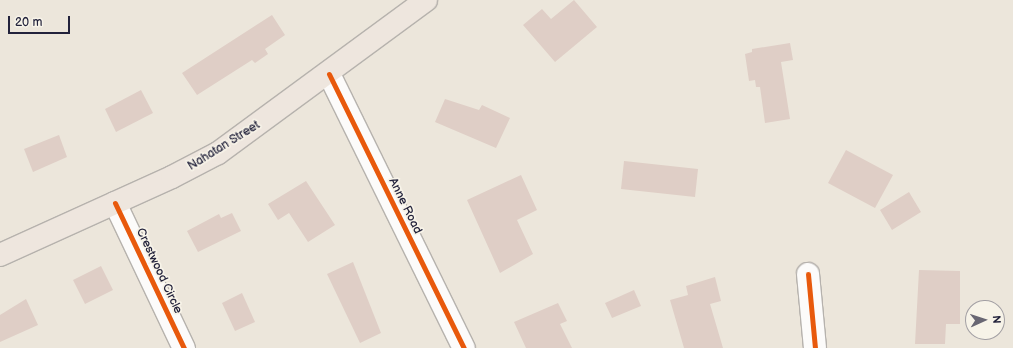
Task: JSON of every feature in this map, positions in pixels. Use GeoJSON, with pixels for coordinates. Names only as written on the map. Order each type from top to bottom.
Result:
{"type":"FeatureCollection","features":[{"type":"Feature","properties":{"kind":"main road","name":"Nahatan Street"},"geometry":{"type":"LineString","coordinates":[[0,255],[115,203],[218,153],[329,74],[426,0]]}},
{"type":"Feature","properties":{"kind":"street","name":"Anne Road"},"geometry":{"type":"LineString","coordinates":[[329,74],[464,348]]}},
{"type":"Feature","properties":{"kind":"street","name":"Crestwood Circle"},"geometry":{"type":"LineString","coordinates":[[115,203],[184,348]]}},
{"type":"Feature","properties":{"kind":"street"},"geometry":{"type":"LineString","coordinates":[[808,274],[815,348]]}},
{"type":"Feature","properties":{"kind":"building"},"geometry":{"type":"Polygon","coordinates":[[[574,0],[597,27],[555,62],[523,25],[542,9],[551,19],[574,0]]]}},
{"type":"Feature","properties":{"kind":"building"},"geometry":{"type":"Polygon","coordinates":[[[272,15],[285,35],[265,49],[268,54],[255,63],[252,60],[197,95],[182,73],[272,15]]]}},
{"type":"Feature","properties":{"kind":"building"},"geometry":{"type":"Polygon","coordinates":[[[790,43],[793,60],[781,62],[790,119],[765,123],[760,87],[756,87],[755,80],[749,81],[745,54],[752,52],[752,49],[790,43]]]}},
{"type":"Feature","properties":{"kind":"building"},"geometry":{"type":"Polygon","coordinates":[[[141,90],[153,113],[116,132],[105,109],[141,90]]]}},
{"type":"Feature","properties":{"kind":"building"},"geometry":{"type":"Polygon","coordinates":[[[445,99],[479,110],[482,105],[510,118],[496,148],[435,122],[445,99]]]}},
{"type":"Feature","properties":{"kind":"building"},"geometry":{"type":"Polygon","coordinates":[[[59,135],[67,157],[33,172],[24,149],[59,135]]]}},
{"type":"Feature","properties":{"kind":"building"},"geometry":{"type":"Polygon","coordinates":[[[846,150],[893,175],[875,208],[828,183],[846,150]]]}},
{"type":"Feature","properties":{"kind":"building"},"geometry":{"type":"Polygon","coordinates":[[[624,161],[698,169],[695,197],[621,189],[624,161]]]}},
{"type":"Feature","properties":{"kind":"building"},"geometry":{"type":"Polygon","coordinates":[[[521,175],[537,210],[517,220],[533,254],[500,273],[467,200],[521,175]]]}},
{"type":"Feature","properties":{"kind":"building"},"geometry":{"type":"Polygon","coordinates":[[[306,181],[335,225],[308,242],[289,213],[278,220],[268,204],[306,181]]]}},
{"type":"Feature","properties":{"kind":"building"},"geometry":{"type":"Polygon","coordinates":[[[909,192],[921,212],[892,230],[880,210],[909,192]]]}},
{"type":"Feature","properties":{"kind":"building"},"geometry":{"type":"Polygon","coordinates":[[[232,213],[241,231],[198,252],[187,231],[219,214],[221,218],[232,213]]]}},
{"type":"Feature","properties":{"kind":"building"},"geometry":{"type":"Polygon","coordinates":[[[353,262],[381,333],[360,343],[327,274],[353,262]]]}},
{"type":"Feature","properties":{"kind":"building"},"geometry":{"type":"Polygon","coordinates":[[[101,266],[113,290],[85,304],[73,280],[101,266]]]}},
{"type":"Feature","properties":{"kind":"building"},"geometry":{"type":"Polygon","coordinates":[[[919,270],[960,271],[960,324],[946,324],[945,344],[915,344],[919,270]]]}},
{"type":"Feature","properties":{"kind":"building"},"geometry":{"type":"Polygon","coordinates":[[[715,277],[721,301],[710,304],[723,348],[684,348],[670,300],[688,295],[686,286],[715,277]]]}},
{"type":"Feature","properties":{"kind":"building"},"geometry":{"type":"Polygon","coordinates":[[[634,290],[641,306],[612,318],[605,303],[634,290]]]}},
{"type":"Feature","properties":{"kind":"building"},"geometry":{"type":"Polygon","coordinates":[[[242,293],[255,322],[235,331],[222,303],[242,293]]]}},
{"type":"Feature","properties":{"kind":"building"},"geometry":{"type":"Polygon","coordinates":[[[26,299],[38,325],[0,342],[0,315],[26,299]]]}},
{"type":"Feature","properties":{"kind":"building"},"geometry":{"type":"Polygon","coordinates":[[[558,303],[567,321],[560,324],[572,348],[526,348],[514,322],[558,303]]]}},
{"type":"Feature","properties":{"kind":"cycle path"},"geometry":{"type":"LineString","coordinates":[[329,74],[464,348]]}},
{"type":"Feature","properties":{"kind":"cycle path"},"geometry":{"type":"LineString","coordinates":[[115,203],[184,348]]}},
{"type":"Feature","properties":{"kind":"cycle path"},"geometry":{"type":"LineString","coordinates":[[808,274],[815,348]]}}]}
